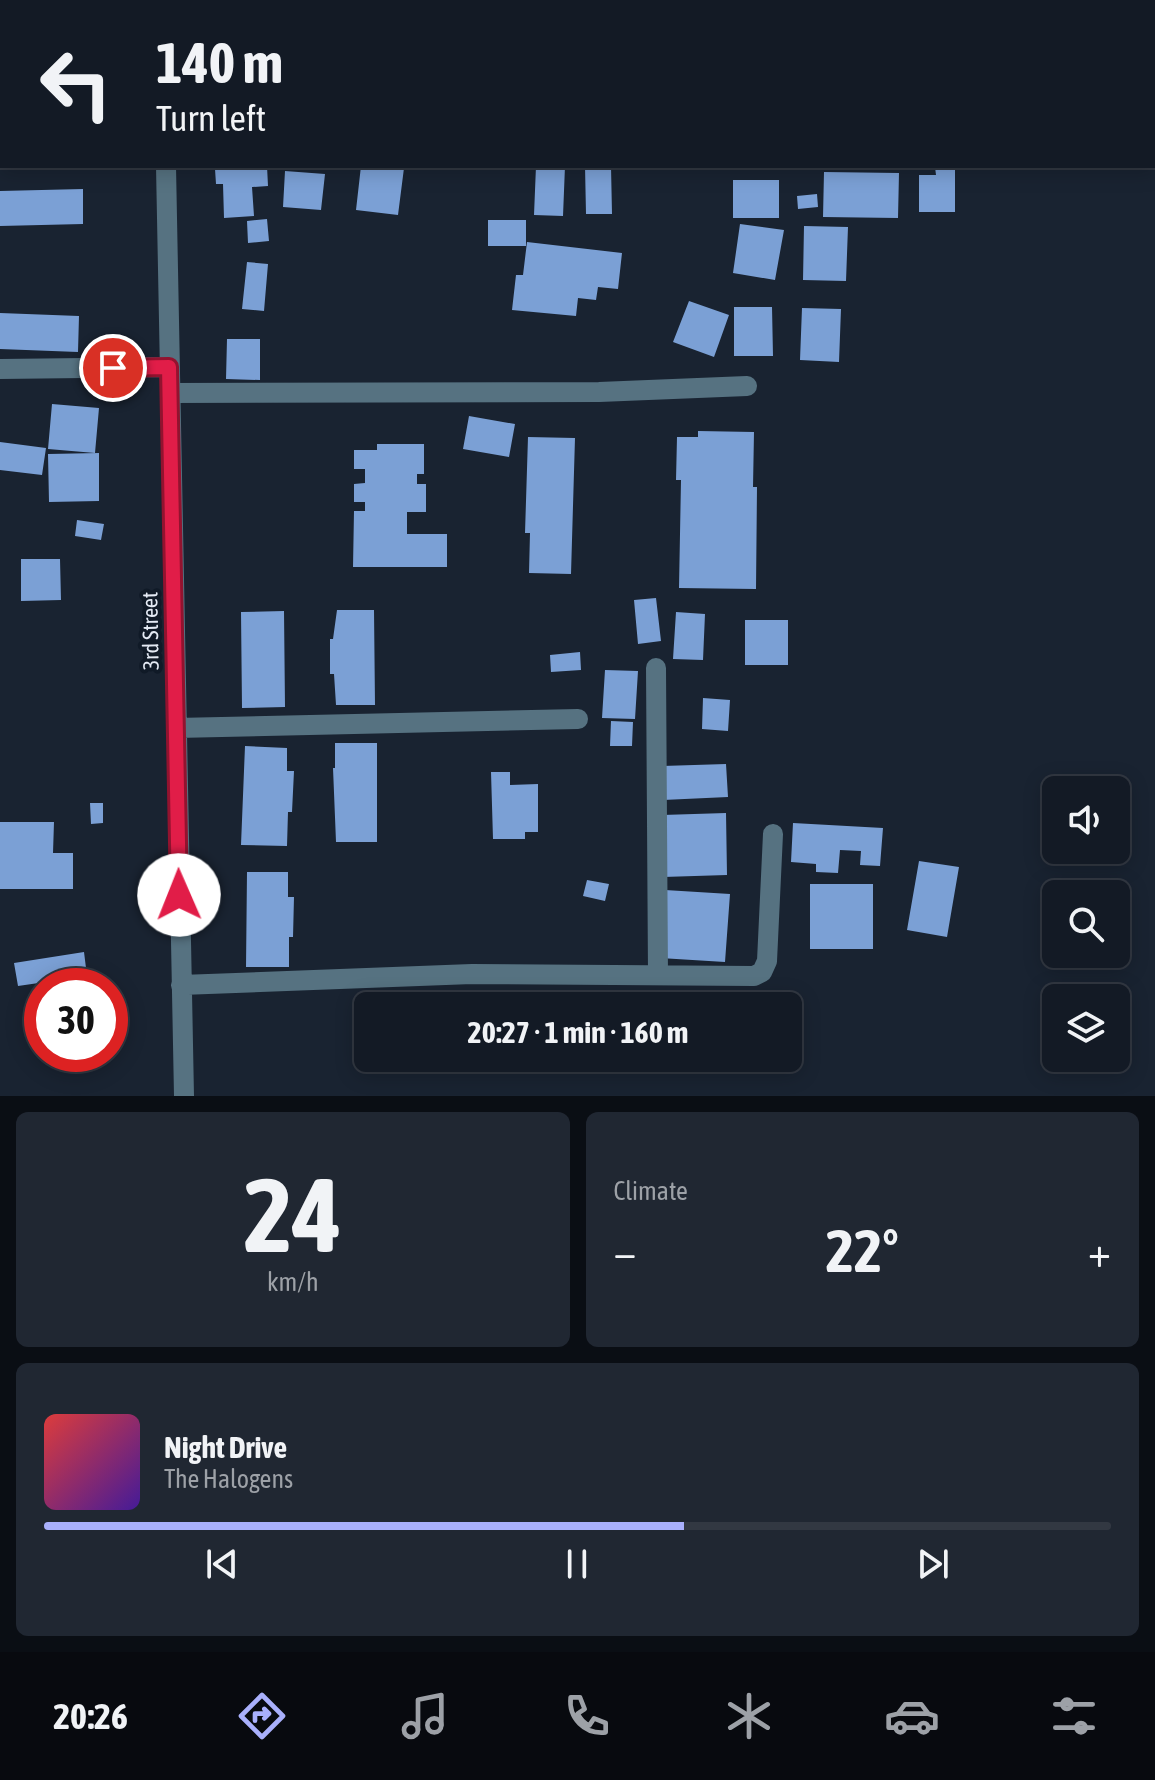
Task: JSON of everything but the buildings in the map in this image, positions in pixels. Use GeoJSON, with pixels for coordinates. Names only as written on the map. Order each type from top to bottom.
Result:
{"type":"FeatureCollection","features":[{"type":"Feature","properties":{"kind":"street","name":"3rd Street"},"geometry":{"type":"LineString","coordinates":[[166,168],[184,1096]]}},
{"type":"Feature","properties":{"kind":"street"},"geometry":{"type":"LineString","coordinates":[[0,369],[169,367]]}},
{"type":"Feature","properties":{"kind":"street"},"geometry":{"type":"LineString","coordinates":[[170,393],[599,392],[747,386]]}},
{"type":"Feature","properties":{"kind":"street"},"geometry":{"type":"LineString","coordinates":[[656,668],[658,975]]}},
{"type":"Feature","properties":{"kind":"street"},"geometry":{"type":"LineString","coordinates":[[176,728],[578,719]]}},
{"type":"Feature","properties":{"kind":"street"},"geometry":{"type":"LineString","coordinates":[[181,985],[472,974],[754,976],[762,972],[767,961],[773,834]]}},
{"type":"Feature","properties":{"kind":"route"},"geometry":{"type":"LineString","coordinates":[[113,368],[169,367],[179,895]]}}]}
